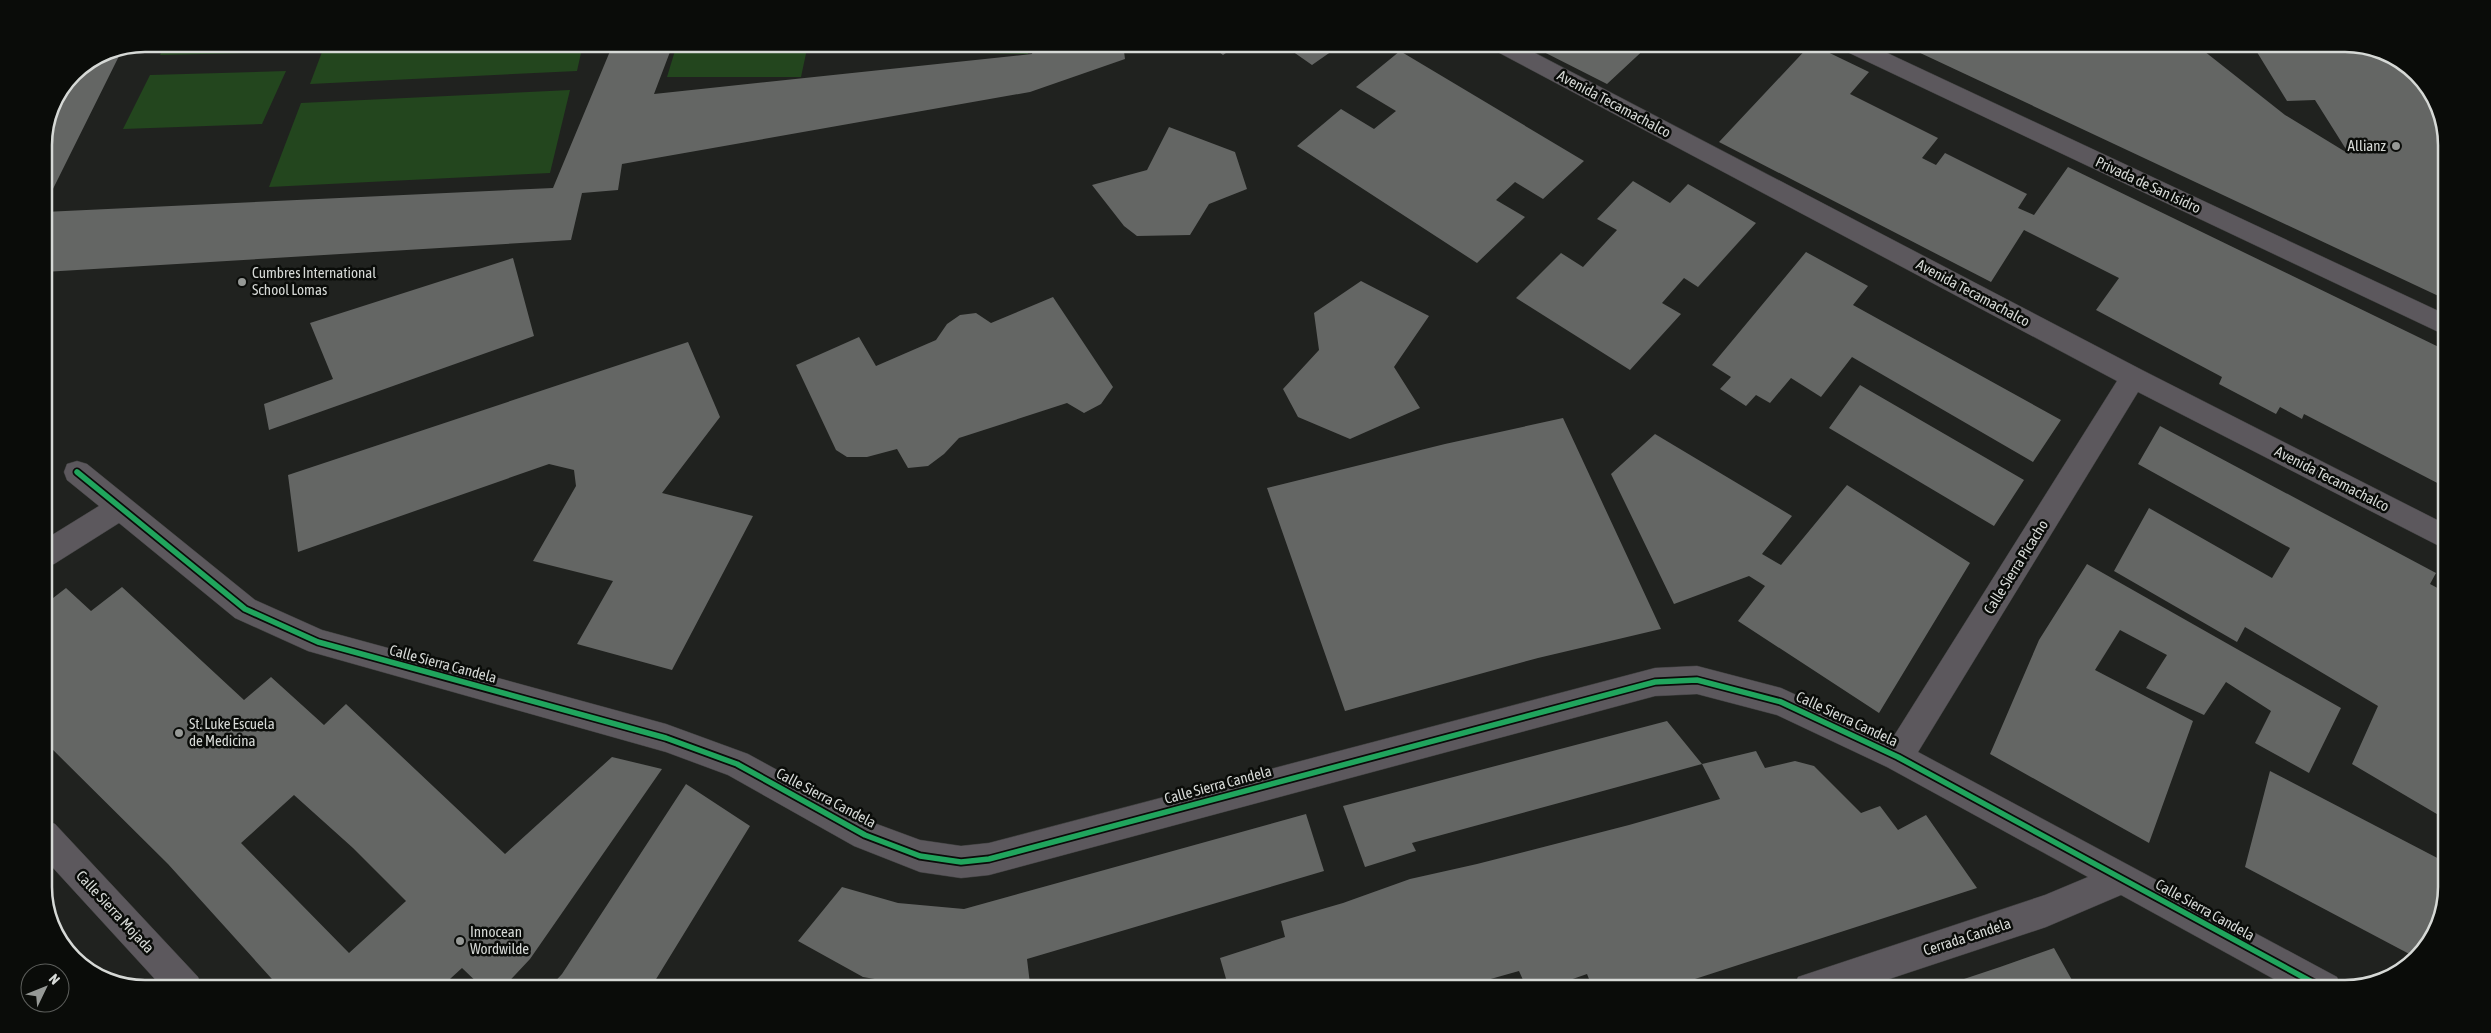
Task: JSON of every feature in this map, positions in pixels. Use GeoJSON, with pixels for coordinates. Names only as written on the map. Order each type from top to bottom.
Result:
{"type":"FeatureCollection","features":[{"type":"Feature","properties":{"kind":"street","name":"Avenida Tecamachalco"},"geometry":{"type":"LineString","coordinates":[[1515,52],[2133,377],[2438,533]]}},
{"type":"Feature","properties":{"kind":"street","name":"Privada de San Isidro"},"geometry":{"type":"LineString","coordinates":[[1866,52],[2438,322]]}},
{"type":"Feature","properties":{"kind":"street","name":"Calle Sierra Picacho"},"geometry":{"type":"LineString","coordinates":[[1898,757],[2133,377]]}},
{"type":"Feature","properties":{"kind":"street","name":"Calle Sierra Candela"},"geometry":{"type":"LineString","coordinates":[[77,472],[245,609],[318,642],[666,738],[737,764],[865,835],[920,856],[960,862],[989,859],[1655,682],[1697,680],[1781,702],[1898,757],[2308,980]]}},
{"type":"Feature","properties":{"kind":"street"},"geometry":{"type":"LineString","coordinates":[[53,549],[119,508]]}},
{"type":"Feature","properties":{"kind":"street","name":"Calle Sierra Mojada"},"geometry":{"type":"LineString","coordinates":[[53,845],[178,980]]}},
{"type":"Feature","properties":{"kind":"street","name":"Cerrada Candela"},"geometry":{"type":"LineString","coordinates":[[1837,980],[2046,911],[2122,879]]}},
{"type":"Feature","properties":{"kind":"green space"},"geometry":{"type":"Polygon","coordinates":[[[162,52],[294,52],[160,55],[162,52]]]}},
{"type":"Feature","properties":{"kind":"green space"},"geometry":{"type":"Polygon","coordinates":[[[322,52],[581,52],[577,71],[310,84],[322,52]]]}},
{"type":"Feature","properties":{"kind":"green space"},"geometry":{"type":"Polygon","coordinates":[[[675,52],[806,52],[801,77],[667,77],[675,52]]]}},
{"type":"Feature","properties":{"kind":"green space"},"geometry":{"type":"Polygon","coordinates":[[[929,52],[1028,52],[1028,54],[929,52]]]}},
{"type":"Feature","properties":{"kind":"green space"},"geometry":{"type":"Polygon","coordinates":[[[286,71],[262,124],[123,129],[150,75],[286,71]]]}},
{"type":"Feature","properties":{"kind":"green space"},"geometry":{"type":"Polygon","coordinates":[[[570,90],[550,173],[269,187],[301,103],[570,90]]]}},
{"type":"Feature","properties":{"kind":"building"},"geometry":{"type":"Polygon","coordinates":[[[610,52],[670,52],[654,94],[1032,54],[1032,52],[1124,52],[1125,59],[1030,92],[622,164],[618,190],[582,193],[571,240],[53,271],[53,212],[553,188],[610,52]]]}},
{"type":"Feature","properties":{"kind":"building"},"geometry":{"type":"Polygon","coordinates":[[[1293,52],[1331,52],[1312,65],[1293,52]]]}},
{"type":"Feature","properties":{"kind":"building"},"geometry":{"type":"Polygon","coordinates":[[[1399,52],[1402,52],[1584,161],[1543,199],[1515,182],[1496,200],[1525,217],[1477,263],[1297,146],[1341,109],[1374,129],[1396,111],[1356,87],[1399,52]]]}},
{"type":"Feature","properties":{"kind":"building"},"geometry":{"type":"Polygon","coordinates":[[[1544,52],[1641,52],[1607,84],[1544,52]]]}},
{"type":"Feature","properties":{"kind":"building"},"geometry":{"type":"Polygon","coordinates":[[[1803,52],[1828,52],[1869,72],[1850,94],[1938,138],[1922,158],[1936,165],[1945,153],[2027,194],[2018,208],[2034,215],[2068,167],[2438,347],[2438,483],[2304,414],[2302,419],[2280,407],[2276,414],[2219,384],[2222,377],[2096,310],[2119,278],[2024,230],[1991,282],[1719,142],[1803,52]]]}},
{"type":"Feature","properties":{"kind":"building"},"geometry":{"type":"Polygon","coordinates":[[[1918,52],[2205,52],[2285,115],[2349,154],[2315,100],[2287,101],[2257,52],[2346,52],[2376,57],[2392,65],[2411,80],[2426,99],[2434,115],[2438,139],[2438,296],[1918,52]]]}},
{"type":"Feature","properties":{"kind":"building"},"geometry":{"type":"Polygon","coordinates":[[[119,57],[53,189],[53,139],[57,115],[68,94],[80,80],[104,62],[119,57]]]}},
{"type":"Feature","properties":{"kind":"building"},"geometry":{"type":"Polygon","coordinates":[[[1169,127],[1235,152],[1247,189],[1209,204],[1190,235],[1137,236],[1124,226],[1092,185],[1147,170],[1169,127]]]}},
{"type":"Feature","properties":{"kind":"building"},"geometry":{"type":"Polygon","coordinates":[[[1633,181],[1670,203],[1688,184],[1756,223],[1698,287],[1684,278],[1662,303],[1681,314],[1630,370],[1516,298],[1561,253],[1583,267],[1617,230],[1597,219],[1633,181]]]}},
{"type":"Feature","properties":{"kind":"building"},"geometry":{"type":"Polygon","coordinates":[[[1806,252],[1868,286],[1853,305],[2061,420],[2033,462],[1852,357],[1821,397],[1791,378],[1770,403],[1756,395],[1746,406],[1720,389],[1731,377],[1712,365],[1806,252]]]}},
{"type":"Feature","properties":{"kind":"building"},"geometry":{"type":"Polygon","coordinates":[[[513,258],[534,336],[269,430],[264,404],[333,379],[310,323],[513,258]]]}},
{"type":"Feature","properties":{"kind":"building"},"geometry":{"type":"Polygon","coordinates":[[[1361,281],[1429,316],[1394,367],[1420,408],[1350,439],[1298,417],[1283,389],[1319,350],[1314,313],[1361,281]]]}},
{"type":"Feature","properties":{"kind":"building"},"geometry":{"type":"Polygon","coordinates":[[[1053,297],[1113,387],[1101,404],[1084,413],[1067,403],[959,438],[944,454],[928,466],[908,468],[897,449],[867,457],[847,457],[836,450],[796,365],[859,337],[876,366],[936,340],[947,324],[960,315],[976,313],[991,323],[1053,297]]]}},
{"type":"Feature","properties":{"kind":"building"},"geometry":{"type":"Polygon","coordinates":[[[688,342],[720,417],[662,493],[753,516],[672,670],[577,644],[613,581],[533,561],[576,486],[574,470],[549,464],[298,552],[288,475],[688,342]]]}},
{"type":"Feature","properties":{"kind":"building"},"geometry":{"type":"Polygon","coordinates":[[[1860,385],[2024,480],[1994,526],[1829,428],[1860,385]]]}},
{"type":"Feature","properties":{"kind":"building"},"geometry":{"type":"Polygon","coordinates":[[[1563,418],[1661,629],[1538,658],[1345,711],[1267,488],[1445,444],[1563,418]]]}},
{"type":"Feature","properties":{"kind":"building"},"geometry":{"type":"Polygon","coordinates":[[[2160,426],[2436,573],[2430,584],[2438,588],[2438,815],[2352,764],[2378,706],[2245,627],[2237,642],[2114,571],[2149,508],[2272,578],[2290,548],[2138,464],[2160,426]]]}},
{"type":"Feature","properties":{"kind":"building"},"geometry":{"type":"Polygon","coordinates":[[[1655,434],[1792,516],[1762,554],[1781,565],[1847,485],[1970,563],[1879,713],[1738,621],[1765,586],[1749,576],[1674,604],[1611,474],[1655,434]]]}},
{"type":"Feature","properties":{"kind":"building"},"geometry":{"type":"Polygon","coordinates":[[[2087,564],[2341,708],[2309,773],[2255,743],[2271,711],[2226,682],[2204,715],[2146,688],[2167,655],[2120,630],[2095,670],[2193,721],[2149,843],[1990,754],[2039,640],[2087,564]]]}},
{"type":"Feature","properties":{"kind":"building"},"geometry":{"type":"Polygon","coordinates":[[[122,587],[244,700],[271,677],[324,725],[346,704],[505,854],[612,757],[662,769],[530,959],[510,980],[475,980],[462,968],[449,980],[273,980],[168,864],[53,750],[53,598],[66,588],[91,611],[122,587]],[[294,795],[241,843],[349,953],[406,901],[353,848],[294,795]]]}},
{"type":"Feature","properties":{"kind":"building"},"geometry":{"type":"Polygon","coordinates":[[[1667,721],[1702,764],[1412,843],[1416,851],[1365,867],[1343,806],[1667,721]]]}},
{"type":"Feature","properties":{"kind":"building"},"geometry":{"type":"Polygon","coordinates":[[[1756,751],[1765,768],[1795,761],[1814,766],[1861,813],[1880,806],[1898,830],[1926,815],[1977,888],[1692,980],[1589,980],[1587,974],[1570,980],[1523,980],[1519,971],[1487,980],[1226,980],[1220,958],[1285,937],[1281,921],[1343,903],[1410,879],[1629,825],[1720,799],[1702,764],[1756,751]]]}},
{"type":"Feature","properties":{"kind":"building"},"geometry":{"type":"Polygon","coordinates":[[[2270,771],[2438,858],[2437,906],[2434,918],[2426,934],[2410,954],[2245,867],[2270,771]]]}},
{"type":"Feature","properties":{"kind":"building"},"geometry":{"type":"Polygon","coordinates":[[[686,784],[750,826],[656,980],[556,980],[686,784]]]}},
{"type":"Feature","properties":{"kind":"building"},"geometry":{"type":"Polygon","coordinates":[[[1306,814],[1324,871],[1027,959],[1030,980],[880,980],[863,977],[798,941],[842,887],[898,903],[964,909],[1306,814]]]}},
{"type":"Feature","properties":{"kind":"building"},"geometry":{"type":"Polygon","coordinates":[[[2054,948],[2072,980],[1961,980],[2054,948]]]}},
{"type":"Feature","properties":{"kind":"cycle path"},"geometry":{"type":"LineString","coordinates":[[77,472],[245,609],[318,642],[666,738],[737,764],[865,835],[920,856],[961,862],[989,859],[1655,682],[1697,680],[1781,702],[1898,757],[2308,980]]}},
{"type":"Feature","properties":{"kind":"place","name":"Allianz"},"geometry":{"type":"Point","coordinates":[2396,146]}},
{"type":"Feature","properties":{"kind":"place","name":"Cumbres International School Lomas"},"geometry":{"type":"Point","coordinates":[242,282]}},
{"type":"Feature","properties":{"kind":"place","name":"St. Luke Escuela de Medicina"},"geometry":{"type":"Point","coordinates":[179,733]}},
{"type":"Feature","properties":{"kind":"place","name":"Innocean Wordwilde"},"geometry":{"type":"Point","coordinates":[460,941]}}]}
